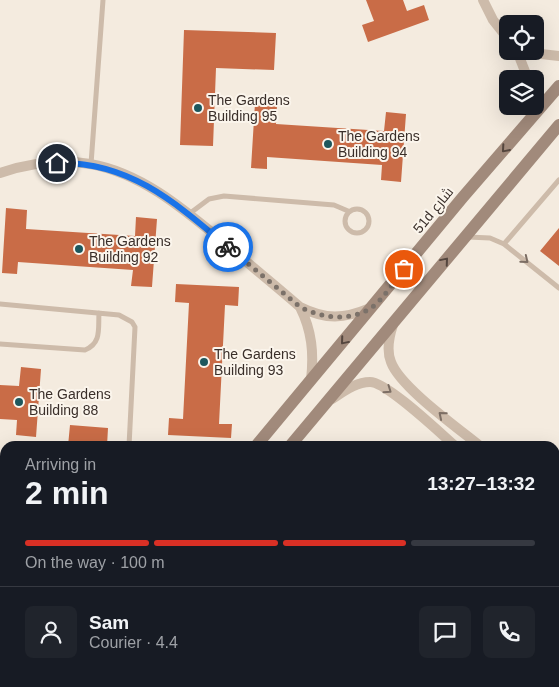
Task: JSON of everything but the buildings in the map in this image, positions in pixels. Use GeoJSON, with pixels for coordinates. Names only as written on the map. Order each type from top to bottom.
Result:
{"type":"FeatureCollection","features":[{"type":"Feature","properties":{"kind":"street"},"geometry":{"type":"LineString","coordinates":[[483,0],[499,28]]}},
{"type":"Feature","properties":{"kind":"street"},"geometry":{"type":"LineString","coordinates":[[544,54],[559,56]]}},
{"type":"Feature","properties":{"kind":"street","name":"51d شارع"},"geometry":{"type":"LineString","coordinates":[[260,441],[559,86]]}},
{"type":"Feature","properties":{"kind":"street"},"geometry":{"type":"LineString","coordinates":[[527,123],[528,115]]}},
{"type":"Feature","properties":{"kind":"street"},"geometry":{"type":"LineString","coordinates":[[294,441],[559,125]]}},
{"type":"Feature","properties":{"kind":"street"},"geometry":{"type":"LineString","coordinates":[[0,173],[18,167],[44,163],[91,164],[128,176],[168,198],[300,307],[312,313],[335,317],[355,314],[372,308]]}},
{"type":"Feature","properties":{"kind":"street"},"geometry":{"type":"LineString","coordinates":[[300,307],[312,341],[314,360],[312,380]]}},
{"type":"Feature","properties":{"kind":"street"},"geometry":{"type":"LineString","coordinates":[[393,324],[388,349],[390,362],[398,375],[412,390],[474,441]]}},
{"type":"Feature","properties":{"kind":"street"},"geometry":{"type":"LineString","coordinates":[[328,401],[353,386],[373,382],[381,385],[396,396],[449,441]]}},
{"type":"Feature","properties":{"kind":"lane"},"geometry":{"type":"LineString","coordinates":[[91,164],[103,0]]}},
{"type":"Feature","properties":{"kind":"lane"},"geometry":{"type":"LineString","coordinates":[[504,244],[559,180]]}},
{"type":"Feature","properties":{"kind":"lane"},"geometry":{"type":"LineString","coordinates":[[189,214],[209,199],[224,196],[334,205],[348,211],[357,208],[366,212],[369,221],[365,230],[356,233],[347,229],[344,220],[348,211]]}},
{"type":"Feature","properties":{"kind":"lane"},"geometry":{"type":"LineString","coordinates":[[465,237],[490,238],[504,244],[559,288]]}},
{"type":"Feature","properties":{"kind":"lane"},"geometry":{"type":"LineString","coordinates":[[0,304],[119,314],[132,322],[135,327],[129,441]]}},
{"type":"Feature","properties":{"kind":"lane"},"geometry":{"type":"LineString","coordinates":[[0,344],[85,350],[96,343],[99,313]]}},
{"type":"Feature","properties":{"kind":"way so far"},"geometry":{"type":"LineString","coordinates":[[228,247],[300,307],[324,316],[335,317],[355,314],[372,308],[404,269]]}},
{"type":"Feature","properties":{"kind":"place","name":"The Gardens Building 95"},"geometry":{"type":"Point","coordinates":[198,108]}},
{"type":"Feature","properties":{"kind":"place","name":"The Gardens Building 94"},"geometry":{"type":"Point","coordinates":[328,144]}},
{"type":"Feature","properties":{"kind":"place","name":"The Gardens Building 92"},"geometry":{"type":"Point","coordinates":[79,249]}},
{"type":"Feature","properties":{"kind":"place","name":"The Gardens Building 93"},"geometry":{"type":"Point","coordinates":[204,362]}},
{"type":"Feature","properties":{"kind":"place","name":"The Gardens Building 88"},"geometry":{"type":"Point","coordinates":[19,402]}},
{"type":"Feature","properties":{"kind":"route"},"geometry":{"type":"LineString","coordinates":[[57,163],[91,164],[128,176],[168,198],[228,247]]}}]}
